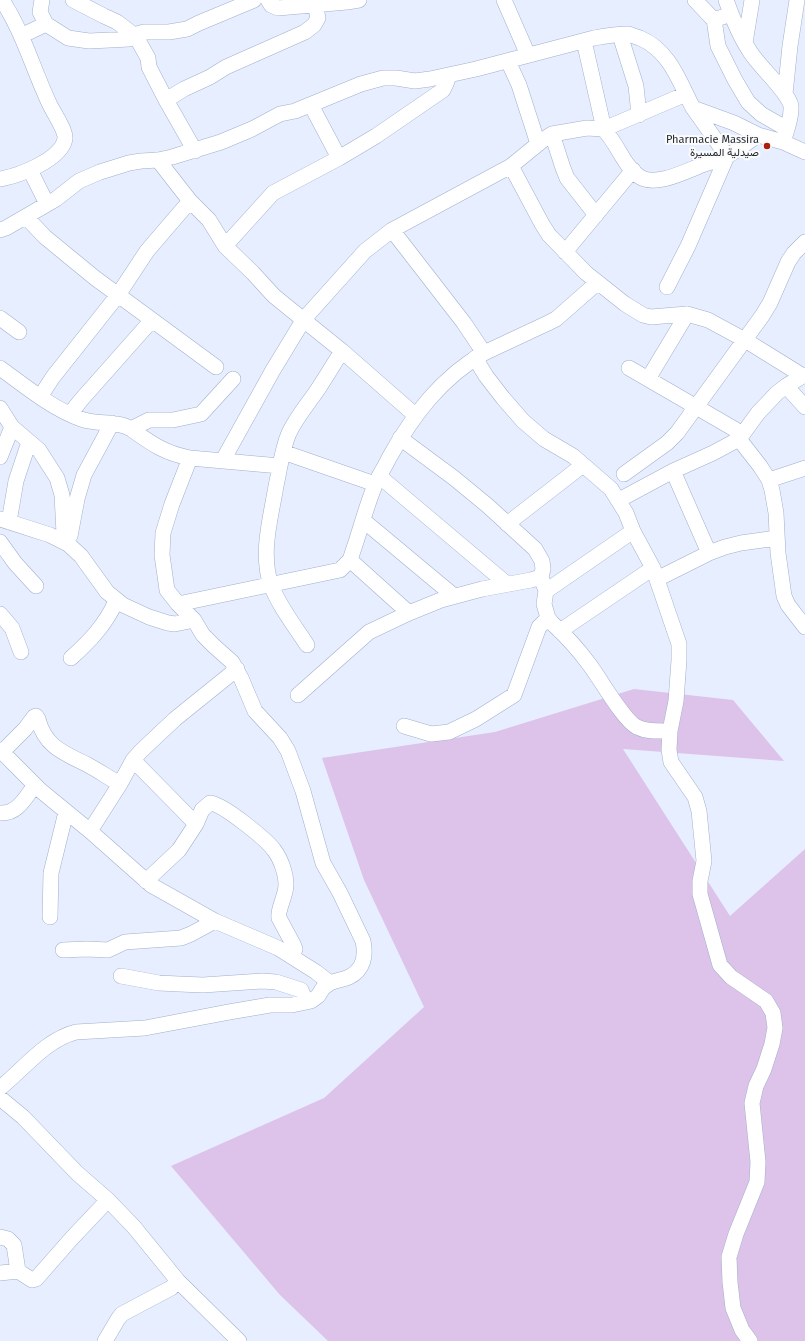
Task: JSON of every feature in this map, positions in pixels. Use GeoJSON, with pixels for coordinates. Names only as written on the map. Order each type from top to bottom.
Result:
{"type":"FeatureCollection","features":[{"type":"Feature","properties":{"kind":"street"},"geometry":{"type":"LineString","coordinates":[[0,179],[13,177],[30,170],[56,154],[63,145],[65,137],[4,0]]}},
{"type":"Feature","properties":{"kind":"street"},"geometry":{"type":"LineString","coordinates":[[42,0],[40,12],[46,24],[68,38],[89,41],[129,39],[134,35],[144,32],[169,32],[187,29],[254,0]]}},
{"type":"Feature","properties":{"kind":"street"},"geometry":{"type":"LineString","coordinates":[[73,0],[117,22],[134,35],[140,42],[148,58],[149,67],[166,100],[196,151]]}},
{"type":"Feature","properties":{"kind":"street"},"geometry":{"type":"LineString","coordinates":[[268,0],[271,5],[278,8],[359,0]]}},
{"type":"Feature","properties":{"kind":"street"},"geometry":{"type":"LineString","coordinates":[[504,0],[528,55]]}},
{"type":"Feature","properties":{"kind":"street"},"geometry":{"type":"LineString","coordinates":[[695,0],[714,19],[718,46],[748,102],[805,152]]}},
{"type":"Feature","properties":{"kind":"street"},"geometry":{"type":"LineString","coordinates":[[726,0],[745,43],[758,63],[786,94],[790,102],[791,110],[785,136]]}},
{"type":"Feature","properties":{"kind":"street"},"geometry":{"type":"LineString","coordinates":[[745,43],[752,0]]}},
{"type":"Feature","properties":{"kind":"street"},"geometry":{"type":"LineString","coordinates":[[786,94],[790,46],[797,0]]}},
{"type":"Feature","properties":{"kind":"street"},"geometry":{"type":"LineString","coordinates":[[166,100],[226,67],[304,32],[314,25],[318,18],[315,4]]}},
{"type":"Feature","properties":{"kind":"street"},"geometry":{"type":"LineString","coordinates":[[714,19],[731,14]]}},
{"type":"Feature","properties":{"kind":"street"},"geometry":{"type":"LineString","coordinates":[[21,36],[46,24]]}},
{"type":"Feature","properties":{"kind":"street"},"geometry":{"type":"LineString","coordinates":[[0,230],[26,217],[79,182],[100,172],[129,163],[158,160],[196,151],[231,139],[280,114],[295,111],[377,79],[396,78],[422,80],[508,61],[594,38],[629,34],[652,44],[670,62],[680,79],[693,108],[727,156]]}},
{"type":"Feature","properties":{"kind":"street"},"geometry":{"type":"LineString","coordinates":[[620,35],[636,86],[639,115]]}},
{"type":"Feature","properties":{"kind":"street"},"geometry":{"type":"LineString","coordinates":[[584,41],[604,129],[620,154],[633,170],[643,178],[656,180],[676,176],[727,156],[758,135]]}},
{"type":"Feature","properties":{"kind":"street"},"geometry":{"type":"LineString","coordinates":[[508,61],[519,85],[538,144]]}},
{"type":"Feature","properties":{"kind":"street"},"geometry":{"type":"LineString","coordinates":[[224,246],[273,193],[376,136],[443,90],[449,75]]}},
{"type":"Feature","properties":{"kind":"street"},"geometry":{"type":"LineString","coordinates":[[224,460],[273,370],[304,319],[365,252],[392,230],[511,166],[552,134],[587,128],[604,129],[686,94]]}},
{"type":"Feature","properties":{"kind":"street"},"geometry":{"type":"LineString","coordinates":[[311,105],[338,158]]}},
{"type":"Feature","properties":{"kind":"street"},"geometry":{"type":"LineString","coordinates":[[693,108],[734,123],[758,135],[785,136]]}},
{"type":"Feature","properties":{"kind":"street"},"geometry":{"type":"LineString","coordinates":[[552,134],[563,168],[568,178],[596,215]]}},
{"type":"Feature","properties":{"kind":"street"},"geometry":{"type":"LineString","coordinates":[[667,286],[688,246],[727,156]]}},
{"type":"Feature","properties":{"kind":"street"},"geometry":{"type":"LineString","coordinates":[[158,160],[190,201],[209,220],[224,246],[253,273],[274,296],[342,351],[415,415]]}},
{"type":"Feature","properties":{"kind":"street"},"geometry":{"type":"LineString","coordinates":[[511,166],[549,235],[597,283],[625,304],[643,315],[656,318],[687,314],[708,320],[745,340],[804,376],[777,393],[758,413],[739,439],[713,453],[673,470],[619,500]]}},
{"type":"Feature","properties":{"kind":"street"},"geometry":{"type":"LineString","coordinates":[[30,170],[47,204]]}},
{"type":"Feature","properties":{"kind":"street"},"geometry":{"type":"LineString","coordinates":[[565,252],[633,170]]}},
{"type":"Feature","properties":{"kind":"street"},"geometry":{"type":"LineString","coordinates":[[40,397],[53,377],[118,295],[147,251],[190,201]]}},
{"type":"Feature","properties":{"kind":"street"},"geometry":{"type":"LineString","coordinates":[[26,217],[45,237],[95,278],[216,367]]}},
{"type":"Feature","properties":{"kind":"street"},"geometry":{"type":"LineString","coordinates":[[392,230],[464,323],[499,393],[523,421],[544,440],[562,449],[583,465],[611,489],[619,500],[655,573],[676,634],[680,648],[676,700],[670,731],[669,750],[671,762],[695,797],[699,811],[704,861],[700,881],[700,894],[720,965],[731,977],[766,1001],[773,1013],[775,1028],[772,1044],[764,1069],[756,1086],[752,1103],[758,1162],[757,1182],[736,1234],[730,1257],[730,1282],[733,1308],[742,1330],[750,1341]]}},
{"type":"Feature","properties":{"kind":"street"},"geometry":{"type":"LineString","coordinates":[[624,474],[667,444],[686,422],[770,303],[788,262],[794,253],[805,242]]}},
{"type":"Feature","properties":{"kind":"street"},"geometry":{"type":"LineString","coordinates":[[178,604],[340,570],[350,560],[377,480],[400,438],[415,415],[447,380],[479,355],[548,323],[597,283]]}},
{"type":"Feature","properties":{"kind":"street"},"geometry":{"type":"LineString","coordinates":[[648,379],[687,314]]}},
{"type":"Feature","properties":{"kind":"street"},"geometry":{"type":"LineString","coordinates":[[0,318],[19,332]]}},
{"type":"Feature","properties":{"kind":"street"},"geometry":{"type":"LineString","coordinates":[[70,414],[152,320]]}},
{"type":"Feature","properties":{"kind":"street"},"geometry":{"type":"LineString","coordinates":[[307,645],[282,607],[271,585],[268,572],[267,542],[282,459],[288,437],[294,424],[320,387],[342,351]]}},
{"type":"Feature","properties":{"kind":"street"},"geometry":{"type":"LineString","coordinates":[[629,368],[736,430],[739,439],[753,456],[769,480],[776,513],[777,538],[784,596],[805,627]]}},
{"type":"Feature","properties":{"kind":"street"},"geometry":{"type":"LineString","coordinates":[[1,371],[40,397],[70,414],[92,422],[122,425],[131,429],[156,447],[171,453],[190,458],[224,460],[282,459],[377,480],[507,584]]}},
{"type":"Feature","properties":{"kind":"street"},"geometry":{"type":"LineString","coordinates":[[131,429],[149,420],[172,420],[201,414],[233,379]]}},
{"type":"Feature","properties":{"kind":"street"},"geometry":{"type":"LineString","coordinates":[[786,386],[805,407]]}},
{"type":"Feature","properties":{"kind":"street"},"geometry":{"type":"LineString","coordinates":[[0,408],[12,426],[43,454],[53,471],[60,486],[63,527],[68,544]]}},
{"type":"Feature","properties":{"kind":"street"},"geometry":{"type":"LineString","coordinates":[[68,544],[77,499],[84,475],[112,424]]}},
{"type":"Feature","properties":{"kind":"street"},"geometry":{"type":"LineString","coordinates":[[0,457],[12,426]]}},
{"type":"Feature","properties":{"kind":"street"},"geometry":{"type":"LineString","coordinates":[[400,438],[454,478],[488,506],[535,549],[542,561],[543,569],[541,577],[546,591],[544,604],[548,618],[588,662],[627,720],[642,729],[652,731],[670,731]]}},
{"type":"Feature","properties":{"kind":"street"},"geometry":{"type":"LineString","coordinates":[[29,442],[4,521],[50,535],[68,544],[81,556],[102,586],[116,600],[133,610],[162,622],[175,624],[194,620]]}},
{"type":"Feature","properties":{"kind":"street"},"geometry":{"type":"LineString","coordinates":[[0,1088],[37,1053],[67,1034],[76,1032],[145,1028],[270,1005],[292,1005],[311,1001],[315,999],[323,988],[330,983],[349,977],[361,967],[364,956],[363,941],[324,863],[303,791],[288,751],[280,738],[255,711],[232,662],[203,635],[194,620],[167,590],[162,555],[163,533],[172,504],[190,458]]}},
{"type":"Feature","properties":{"kind":"street"},"geometry":{"type":"LineString","coordinates":[[507,524],[583,465]]}},
{"type":"Feature","properties":{"kind":"street"},"geometry":{"type":"LineString","coordinates":[[769,480],[805,468]]}},
{"type":"Feature","properties":{"kind":"street"},"geometry":{"type":"LineString","coordinates":[[673,470],[710,553]]}},
{"type":"Feature","properties":{"kind":"street"},"geometry":{"type":"LineString","coordinates":[[364,521],[454,596]]}},
{"type":"Feature","properties":{"kind":"street"},"geometry":{"type":"LineString","coordinates":[[546,591],[633,530]]}},
{"type":"Feature","properties":{"kind":"street"},"geometry":{"type":"LineString","coordinates":[[560,631],[655,573],[741,543],[777,538]]}},
{"type":"Feature","properties":{"kind":"street"},"geometry":{"type":"LineString","coordinates":[[0,542],[36,586]]}},
{"type":"Feature","properties":{"kind":"street"},"geometry":{"type":"LineString","coordinates":[[350,560],[409,612]]}},
{"type":"Feature","properties":{"kind":"street"},"geometry":{"type":"LineString","coordinates":[[298,695],[369,632],[409,612],[454,596],[541,577]]}},
{"type":"Feature","properties":{"kind":"street"},"geometry":{"type":"LineString","coordinates":[[71,658],[83,647],[106,620],[116,600]]}},
{"type":"Feature","properties":{"kind":"street"},"geometry":{"type":"LineString","coordinates":[[0,614],[12,628],[21,652]]}},
{"type":"Feature","properties":{"kind":"street"},"geometry":{"type":"LineString","coordinates":[[404,726],[431,734],[449,732],[476,719],[514,694],[539,627],[548,618]]}},
{"type":"Feature","properties":{"kind":"street"},"geometry":{"type":"LineString","coordinates":[[90,831],[134,760],[153,739],[175,719],[237,670]]}},
{"type":"Feature","properties":{"kind":"street"},"geometry":{"type":"LineString","coordinates":[[120,784],[88,765],[67,756],[55,747],[44,736],[36,716],[25,729],[1,751],[35,785],[146,881],[215,921],[278,948],[316,972],[330,983]]}},
{"type":"Feature","properties":{"kind":"street"},"geometry":{"type":"LineString","coordinates":[[134,760],[196,824]]}},
{"type":"Feature","properties":{"kind":"street"},"geometry":{"type":"LineString","coordinates":[[0,813],[14,811],[18,808],[35,785]]}},
{"type":"Feature","properties":{"kind":"street"},"geometry":{"type":"LineString","coordinates":[[146,881],[180,850],[205,806],[210,803],[216,804],[242,822],[274,849],[279,859],[286,884],[284,898],[278,914],[293,944],[294,949],[292,956]]}},
{"type":"Feature","properties":{"kind":"street"},"geometry":{"type":"LineString","coordinates":[[50,917],[51,874],[66,812]]}},
{"type":"Feature","properties":{"kind":"street"},"geometry":{"type":"LineString","coordinates":[[63,950],[108,950],[125,942],[181,938],[215,921]]}},
{"type":"Feature","properties":{"kind":"street"},"geometry":{"type":"LineString","coordinates":[[121,976],[159,983],[203,985],[262,981],[276,982],[301,990],[306,1002]]}},
{"type":"Feature","properties":{"kind":"street"},"geometry":{"type":"LineString","coordinates":[[0,1098],[23,1117],[77,1173],[108,1200],[134,1227],[178,1281],[239,1341]]}},
{"type":"Feature","properties":{"kind":"street"},"geometry":{"type":"LineString","coordinates":[[0,1273],[18,1270],[32,1280],[36,1279],[108,1200]]}},
{"type":"Feature","properties":{"kind":"street"},"geometry":{"type":"LineString","coordinates":[[0,1237],[8,1239],[14,1245],[18,1270]]}},
{"type":"Feature","properties":{"kind":"street"},"geometry":{"type":"LineString","coordinates":[[105,1341],[122,1314],[171,1288],[178,1281]]}},
{"type":"Feature","properties":{"kind":"shaded area"},"geometry":{"type":"Polygon","coordinates":[[[634,689],[733,700],[784,761],[623,749],[730,916],[805,849],[805,1341],[328,1341],[280,1295],[171,1166],[324,1098],[424,1007],[364,880],[322,758],[495,732],[634,689]]]}},
{"type":"Feature","properties":{"kind":"place","name":"Pharmacie Massira صيدلية المسيرة"},"geometry":{"type":"Point","coordinates":[767,146]}}]}
